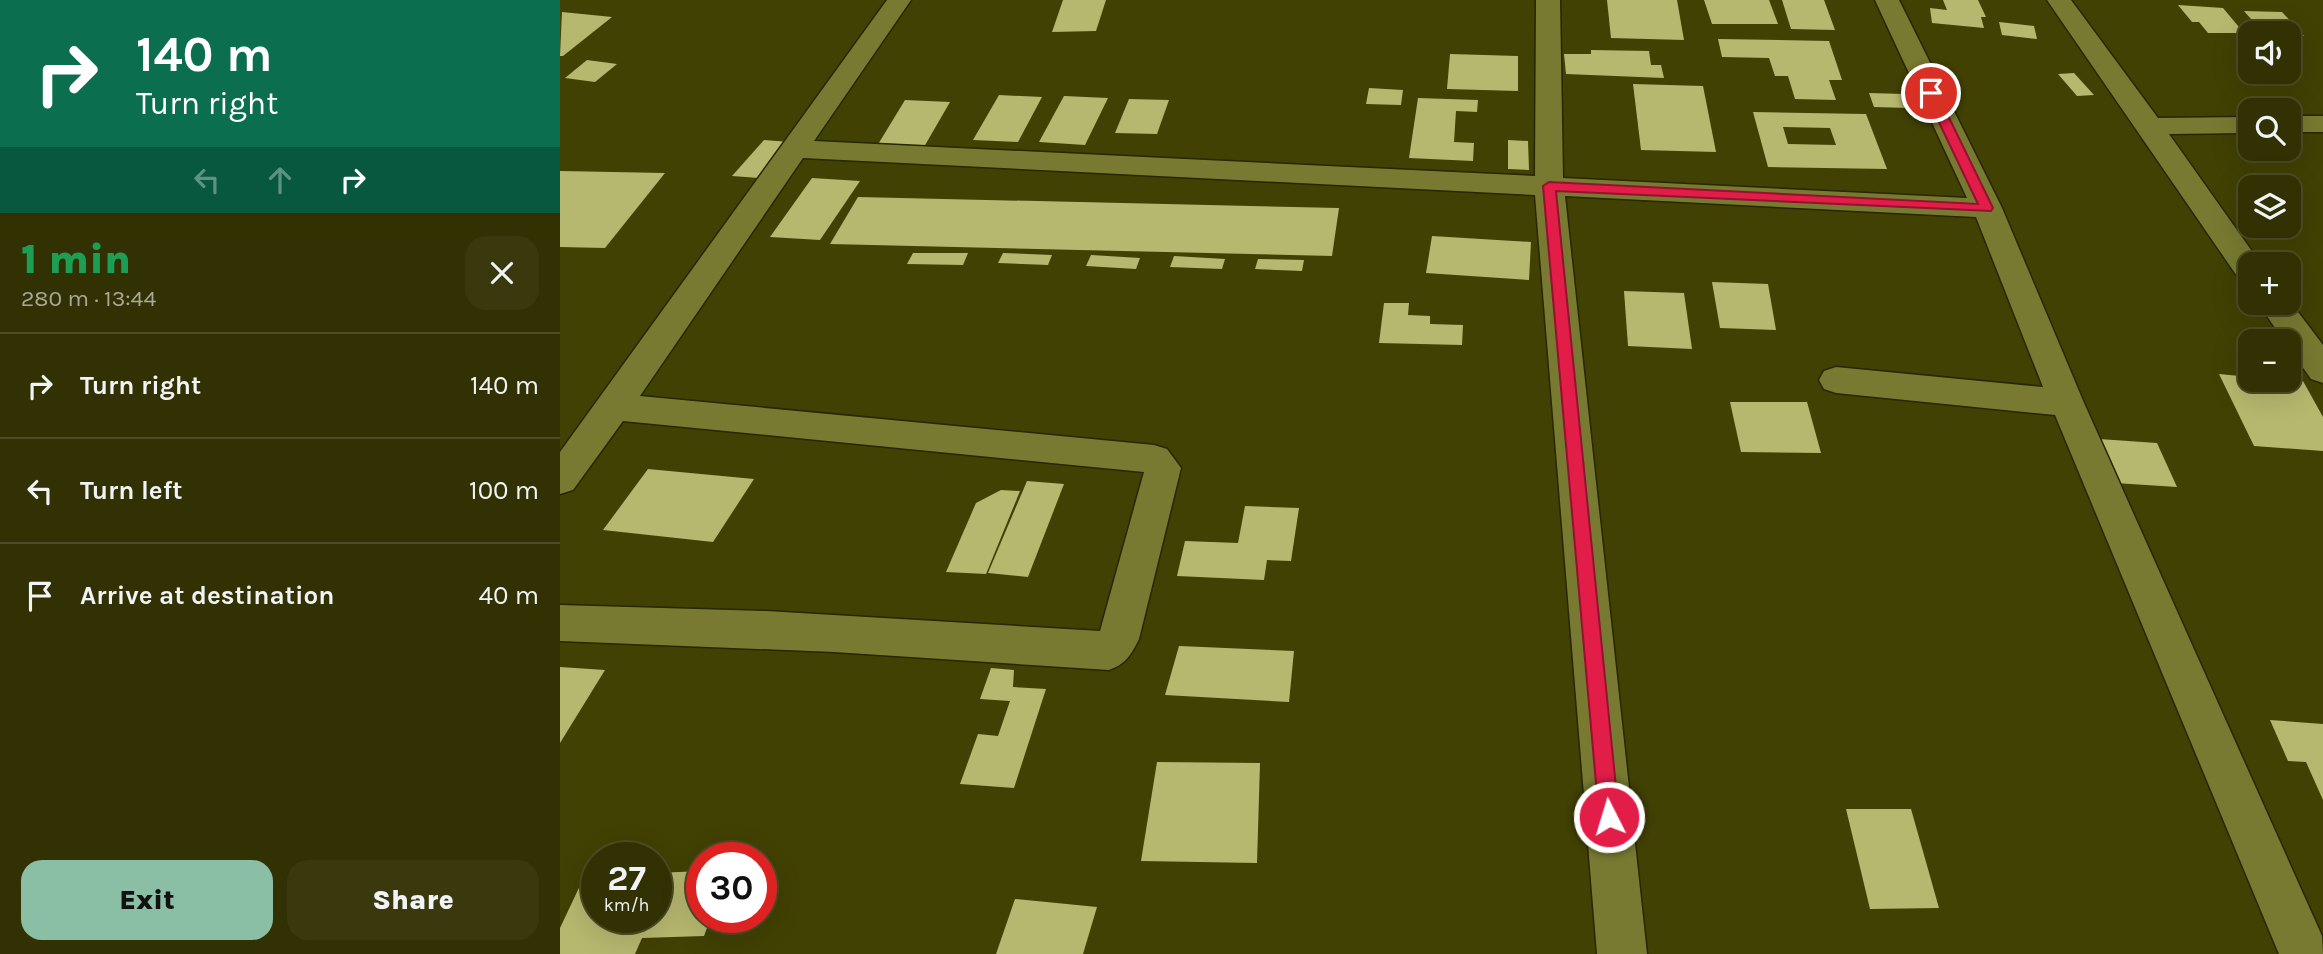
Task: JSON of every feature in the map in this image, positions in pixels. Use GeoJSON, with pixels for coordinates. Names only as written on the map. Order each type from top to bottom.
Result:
{"type":"FeatureCollection","features":[{"type":"Feature","properties":{"kind":"street"},"geometry":{"type":"LineString","coordinates":[[560,479],[614,407],[900,0]]}},
{"type":"Feature","properties":{"kind":"street"},"geometry":{"type":"LineString","coordinates":[[1548,0],[1549,186],[1622,954]]}},
{"type":"Feature","properties":{"kind":"street"},"geometry":{"type":"LineString","coordinates":[[1887,0],[1987,208],[2067,403],[2304,954]]}},
{"type":"Feature","properties":{"kind":"street"},"geometry":{"type":"LineString","coordinates":[[2059,0],[2238,254]]}},
{"type":"Feature","properties":{"kind":"street"},"geometry":{"type":"LineString","coordinates":[[2301,124],[2323,124]]}},
{"type":"Feature","properties":{"kind":"street"},"geometry":{"type":"LineString","coordinates":[[2150,126],[2238,125]]}},
{"type":"Feature","properties":{"kind":"street"},"geometry":{"type":"LineString","coordinates":[[796,149],[1987,208]]}},
{"type":"Feature","properties":{"kind":"street"},"geometry":{"type":"LineString","coordinates":[[2283,315],[2323,370]]}},
{"type":"Feature","properties":{"kind":"street"},"geometry":{"type":"LineString","coordinates":[[1836,380],[2067,403]]}},
{"type":"Feature","properties":{"kind":"street"},"geometry":{"type":"LineString","coordinates":[[560,623],[762,629],[1109,652],[1118,639],[1163,468],[1154,459],[614,407]]}},
{"type":"Feature","properties":{"kind":"building"},"geometry":{"type":"Polygon","coordinates":[[[1063,0],[1106,0],[1096,31],[1052,32],[1063,0]]]}},
{"type":"Feature","properties":{"kind":"building"},"geometry":{"type":"Polygon","coordinates":[[[1607,0],[1677,0],[1684,40],[1611,38],[1607,0]]]}},
{"type":"Feature","properties":{"kind":"building"},"geometry":{"type":"Polygon","coordinates":[[[1704,0],[1769,0],[1778,24],[1712,24],[1704,0]]]}},
{"type":"Feature","properties":{"kind":"building"},"geometry":{"type":"Polygon","coordinates":[[[1782,0],[1824,0],[1835,30],[1791,29],[1782,0]]]}},
{"type":"Feature","properties":{"kind":"building"},"geometry":{"type":"Polygon","coordinates":[[[1943,0],[1978,0],[1986,17],[1981,17],[1984,28],[1932,23],[1930,8],[1947,10],[1943,0]]]}},
{"type":"Feature","properties":{"kind":"building"},"geometry":{"type":"Polygon","coordinates":[[[2178,5],[2223,8],[2238,26],[2238,33],[2208,33],[2199,22],[2192,22],[2178,5]]]}},
{"type":"Feature","properties":{"kind":"building"},"geometry":{"type":"Polygon","coordinates":[[[2244,11],[2282,12],[2290,21],[2253,21],[2244,11]]]}},
{"type":"Feature","properties":{"kind":"building"},"geometry":{"type":"Polygon","coordinates":[[[562,12],[612,17],[560,56],[562,12]]]}},
{"type":"Feature","properties":{"kind":"building"},"geometry":{"type":"Polygon","coordinates":[[[1999,22],[2034,26],[2037,39],[2002,35],[1999,22]]]}},
{"type":"Feature","properties":{"kind":"building"},"geometry":{"type":"Polygon","coordinates":[[[1718,39],[1829,41],[1842,80],[1829,80],[1836,100],[1795,99],[1788,76],[1775,76],[1769,58],[1722,57],[1718,39]]]}},
{"type":"Feature","properties":{"kind":"building"},"geometry":{"type":"Polygon","coordinates":[[[1591,50],[1649,51],[1651,65],[1661,65],[1664,78],[1566,74],[1564,54],[1591,54],[1591,50]]]}},
{"type":"Feature","properties":{"kind":"building"},"geometry":{"type":"Polygon","coordinates":[[[1450,54],[1518,56],[1518,91],[1447,89],[1450,54]]]}},
{"type":"Feature","properties":{"kind":"building"},"geometry":{"type":"Polygon","coordinates":[[[587,60],[617,64],[595,82],[565,78],[587,60]]]}},
{"type":"Feature","properties":{"kind":"building"},"geometry":{"type":"Polygon","coordinates":[[[2074,73],[2094,95],[2077,96],[2058,74],[2074,73]]]}},
{"type":"Feature","properties":{"kind":"building"},"geometry":{"type":"Polygon","coordinates":[[[1633,84],[1703,86],[1716,152],[1641,150],[1633,84]]]}},
{"type":"Feature","properties":{"kind":"building"},"geometry":{"type":"Polygon","coordinates":[[[1369,88],[1403,90],[1401,105],[1366,104],[1369,88]]]}},
{"type":"Feature","properties":{"kind":"building"},"geometry":{"type":"Polygon","coordinates":[[[1869,93],[1904,94],[1909,108],[1874,107],[1869,93]]]}},
{"type":"Feature","properties":{"kind":"building"},"geometry":{"type":"Polygon","coordinates":[[[999,95],[1042,97],[1018,142],[973,140],[999,95]]]}},
{"type":"Feature","properties":{"kind":"building"},"geometry":{"type":"Polygon","coordinates":[[[1064,96],[1108,98],[1085,145],[1039,142],[1064,96]]]}},
{"type":"Feature","properties":{"kind":"building"},"geometry":{"type":"Polygon","coordinates":[[[1418,98],[1478,100],[1477,112],[1456,111],[1454,142],[1474,143],[1473,161],[1409,158],[1418,98]]]}},
{"type":"Feature","properties":{"kind":"building"},"geometry":{"type":"Polygon","coordinates":[[[1129,99],[1169,100],[1157,134],[1115,133],[1129,99]]]}},
{"type":"Feature","properties":{"kind":"building"},"geometry":{"type":"Polygon","coordinates":[[[905,100],[950,102],[924,147],[877,146],[905,100]]]}},
{"type":"Feature","properties":{"kind":"building"},"geometry":{"type":"Polygon","coordinates":[[[1753,112],[1866,114],[1887,169],[1768,167],[1753,112]],[[1783,127],[1788,144],[1836,145],[1830,128],[1783,127]]]}},
{"type":"Feature","properties":{"kind":"building"},"geometry":{"type":"Polygon","coordinates":[[[764,140],[790,142],[759,178],[732,176],[764,140]]]}},
{"type":"Feature","properties":{"kind":"building"},"geometry":{"type":"Polygon","coordinates":[[[1508,140],[1528,141],[1529,170],[1508,169],[1508,140]]]}},
{"type":"Feature","properties":{"kind":"building"},"geometry":{"type":"Polygon","coordinates":[[[560,171],[665,173],[605,248],[560,247],[560,171]]]}},
{"type":"Feature","properties":{"kind":"building"},"geometry":{"type":"Polygon","coordinates":[[[812,178],[860,181],[820,240],[770,237],[812,178]]]}},
{"type":"Feature","properties":{"kind":"building"},"geometry":{"type":"Polygon","coordinates":[[[858,197],[1339,208],[1332,256],[830,244],[858,197]]]}},
{"type":"Feature","properties":{"kind":"building"},"geometry":{"type":"Polygon","coordinates":[[[1432,236],[1531,242],[1529,280],[1426,273],[1432,236]]]}},
{"type":"Feature","properties":{"kind":"building"},"geometry":{"type":"Polygon","coordinates":[[[913,253],[968,253],[963,265],[907,264],[913,253]]]}},
{"type":"Feature","properties":{"kind":"building"},"geometry":{"type":"Polygon","coordinates":[[[1003,253],[1052,255],[1048,265],[998,263],[1003,253]]]}},
{"type":"Feature","properties":{"kind":"building"},"geometry":{"type":"Polygon","coordinates":[[[1091,255],[1140,258],[1136,269],[1086,266],[1091,255]]]}},
{"type":"Feature","properties":{"kind":"building"},"geometry":{"type":"Polygon","coordinates":[[[1174,256],[1225,259],[1222,269],[1170,267],[1174,256]]]}},
{"type":"Feature","properties":{"kind":"building"},"geometry":{"type":"Polygon","coordinates":[[[1258,259],[1304,260],[1302,271],[1255,269],[1258,259]]]}},
{"type":"Feature","properties":{"kind":"building"},"geometry":{"type":"Polygon","coordinates":[[[1712,282],[1768,284],[1776,330],[1720,328],[1712,282]]]}},
{"type":"Feature","properties":{"kind":"building"},"geometry":{"type":"Polygon","coordinates":[[[1624,291],[1684,293],[1692,349],[1628,346],[1624,291]]]}},
{"type":"Feature","properties":{"kind":"building"},"geometry":{"type":"Polygon","coordinates":[[[1384,303],[1409,303],[1408,315],[1430,316],[1430,324],[1463,325],[1462,345],[1379,343],[1384,303]]]}},
{"type":"Feature","properties":{"kind":"building"},"geometry":{"type":"Polygon","coordinates":[[[2219,374],[2238,376],[2238,392],[2301,392],[2303,381],[2323,417],[2323,451],[2254,446],[2219,374]]]}},
{"type":"Feature","properties":{"kind":"building"},"geometry":{"type":"Polygon","coordinates":[[[1730,402],[1807,402],[1821,453],[1741,452],[1730,402]]]}},
{"type":"Feature","properties":{"kind":"building"},"geometry":{"type":"Polygon","coordinates":[[[2099,439],[2157,443],[2177,487],[2115,483],[2099,439]]]}},
{"type":"Feature","properties":{"kind":"building"},"geometry":{"type":"Polygon","coordinates":[[[648,469],[754,479],[713,542],[603,530],[648,469]]]}},
{"type":"Feature","properties":{"kind":"building"},"geometry":{"type":"Polygon","coordinates":[[[1027,481],[1064,484],[1028,577],[988,573],[1027,481]]]}},
{"type":"Feature","properties":{"kind":"building"},"geometry":{"type":"Polygon","coordinates":[[[1001,490],[1020,491],[986,574],[946,572],[976,503],[1001,490]]]}},
{"type":"Feature","properties":{"kind":"building"},"geometry":{"type":"Polygon","coordinates":[[[1245,506],[1299,508],[1291,561],[1267,560],[1264,580],[1177,576],[1185,541],[1238,543],[1245,506]]]}},
{"type":"Feature","properties":{"kind":"building"},"geometry":{"type":"Polygon","coordinates":[[[1179,646],[1294,651],[1289,702],[1165,695],[1179,646]]]}},
{"type":"Feature","properties":{"kind":"building"},"geometry":{"type":"Polygon","coordinates":[[[560,667],[605,670],[560,743],[560,667]]]}},
{"type":"Feature","properties":{"kind":"building"},"geometry":{"type":"Polygon","coordinates":[[[991,668],[1014,670],[1013,687],[1046,689],[1014,788],[960,784],[978,734],[998,736],[1010,701],[980,699],[991,668]]]}},
{"type":"Feature","properties":{"kind":"building"},"geometry":{"type":"Polygon","coordinates":[[[2270,720],[2323,724],[2323,800],[2306,762],[2288,761],[2270,720]]]}},
{"type":"Feature","properties":{"kind":"building"},"geometry":{"type":"Polygon","coordinates":[[[1157,762],[1260,763],[1257,863],[1141,861],[1157,762]]]}},
{"type":"Feature","properties":{"kind":"building"},"geometry":{"type":"Polygon","coordinates":[[[1846,809],[1911,809],[1939,908],[1870,909],[1846,809]]]}},
{"type":"Feature","properties":{"kind":"building"},"geometry":{"type":"Polygon","coordinates":[[[672,872],[686,872],[686,933],[705,933],[704,936],[642,938],[635,954],[560,954],[560,928],[581,883],[581,933],[672,933],[672,872]]]}},
{"type":"Feature","properties":{"kind":"building"},"geometry":{"type":"Polygon","coordinates":[[[1015,899],[1097,907],[1083,954],[996,954],[1015,899]]]}},
{"type":"Feature","properties":{"kind":"route"},"geometry":{"type":"LineString","coordinates":[[1609,817],[1549,186],[1987,208],[1931,93]]}}]}
